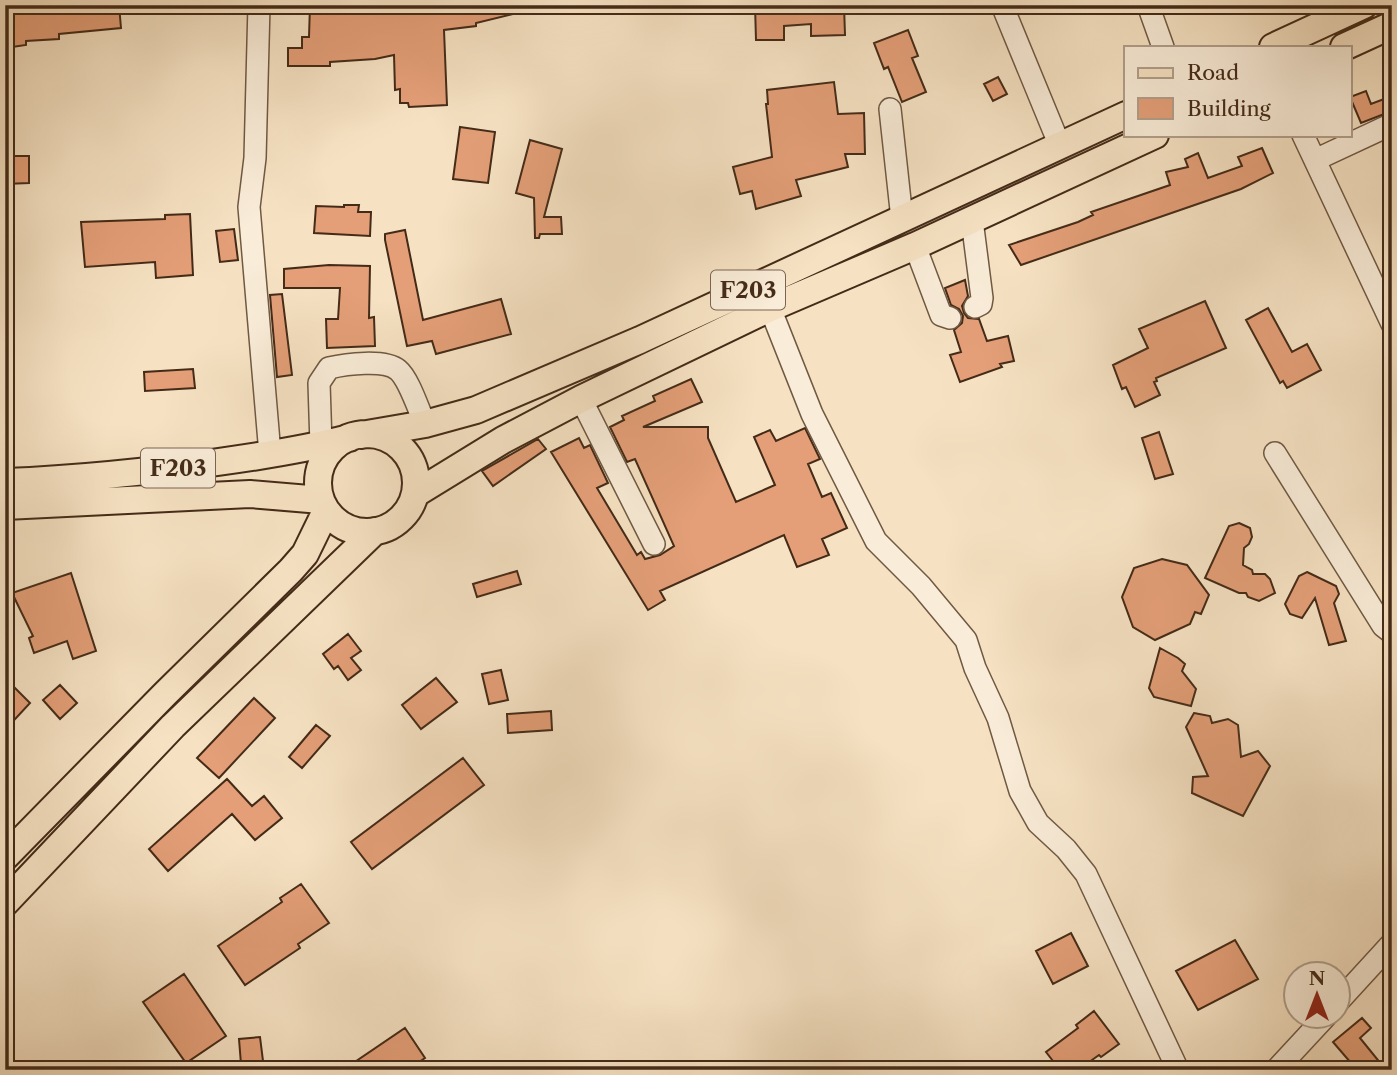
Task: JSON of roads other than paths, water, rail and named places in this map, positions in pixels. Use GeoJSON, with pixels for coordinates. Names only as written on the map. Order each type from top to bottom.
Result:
{"type":"FeatureCollection","features":[{"type":"Feature","properties":{"kind":"main road"},"geometry":{"type":"LineString","coordinates":[[1275,46],[1364,5]]}},
{"type":"Feature","properties":{"kind":"main road"},"geometry":{"type":"LineString","coordinates":[[1346,46],[1391,27]]}},
{"type":"Feature","properties":{"kind":"main road","name":"F203"},"geometry":{"type":"LineString","coordinates":[[5,482],[70,480],[148,472],[270,454],[425,424],[475,410],[628,346],[1124,117]]}},
{"type":"Feature","properties":{"kind":"main road","name":"F203"},"geometry":{"type":"LineString","coordinates":[[415,494],[503,440],[581,399],[770,308],[915,246],[1153,136]]}},
{"type":"Feature","properties":{"kind":"main road"},"geometry":{"type":"LineString","coordinates":[[355,436],[376,436],[391,441],[403,451],[412,464],[416,479],[415,494],[407,512],[393,525],[376,531],[353,530],[343,526],[323,505],[318,487],[322,463],[329,452],[355,436]]}},
{"type":"Feature","properties":{"kind":"main road","name":"F203"},"geometry":{"type":"LineString","coordinates":[[5,506],[250,494],[323,505]]}},
{"type":"Feature","properties":{"kind":"main road"},"geometry":{"type":"LineString","coordinates":[[5,857],[305,554],[323,505]]}},
{"type":"Feature","properties":{"kind":"main road"},"geometry":{"type":"LineString","coordinates":[[5,903],[173,726],[376,531]]}},
{"type":"Feature","properties":{"kind":"street"},"geometry":{"type":"LineString","coordinates":[[259,5],[255,158],[249,207],[270,454]]}},
{"type":"Feature","properties":{"kind":"street"},"geometry":{"type":"LineString","coordinates":[[1002,5],[1060,146]]}},
{"type":"Feature","properties":{"kind":"street"},"geometry":{"type":"LineString","coordinates":[[1148,5],[1163,46]]}},
{"type":"Feature","properties":{"kind":"street"},"geometry":{"type":"LineString","coordinates":[[890,109],[902,219]]}},
{"type":"Feature","properties":{"kind":"street"},"geometry":{"type":"LineString","coordinates":[[1315,160],[1392,124]]}},
{"type":"Feature","properties":{"kind":"street"},"geometry":{"type":"LineString","coordinates":[[1303,136],[1392,324]]}},
{"type":"Feature","properties":{"kind":"street"},"geometry":{"type":"LineString","coordinates":[[972,219],[982,298],[981,304],[975,307]]}},
{"type":"Feature","properties":{"kind":"street"},"geometry":{"type":"LineString","coordinates":[[915,246],[941,314],[950,318]]}},
{"type":"Feature","properties":{"kind":"street"},"geometry":{"type":"LineString","coordinates":[[770,308],[812,414],[876,541],[921,586],[967,640],[975,668],[998,718],[1020,791],[1038,823],[1066,849],[1086,874],[1178,1070]]}},
{"type":"Feature","properties":{"kind":"street"},"geometry":{"type":"LineString","coordinates":[[321,445],[319,383],[329,368],[346,363],[390,365],[401,372],[425,424]]}},
{"type":"Feature","properties":{"kind":"street"},"geometry":{"type":"LineString","coordinates":[[581,399],[653,544]]}},
{"type":"Feature","properties":{"kind":"street"},"geometry":{"type":"LineString","coordinates":[[1275,453],[1383,626],[1392,633]]}},
{"type":"Feature","properties":{"kind":"street"},"geometry":{"type":"LineString","coordinates":[[1352,987],[1392,943]]}},
{"type":"Feature","properties":{"kind":"street"},"geometry":{"type":"LineString","coordinates":[[1276,1070],[1313,1030]]}}]}
